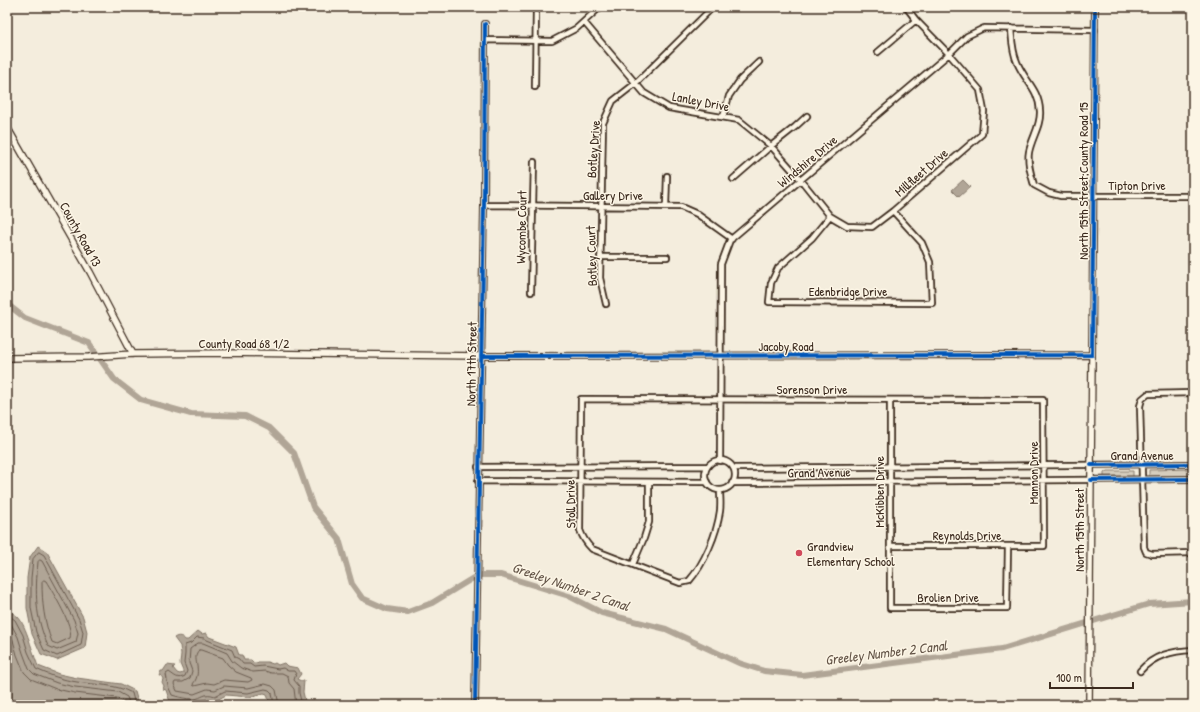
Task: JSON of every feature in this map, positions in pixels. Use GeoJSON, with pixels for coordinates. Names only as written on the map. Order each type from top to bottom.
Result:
{"type":"FeatureCollection","features":[{"type":"Feature","properties":{"kind":"street"},"geometry":{"type":"LineString","coordinates":[[535,87],[536,7]]}},
{"type":"Feature","properties":{"kind":"street"},"geometry":{"type":"LineString","coordinates":[[485,40],[552,41],[577,28],[600,7]]}},
{"type":"Feature","properties":{"kind":"street","name":"Botley Drive"},"geometry":{"type":"LineString","coordinates":[[601,206],[603,122],[613,101],[636,83],[713,7]]}},
{"type":"Feature","properties":{"kind":"street","name":"Millfleet Drive"},"geometry":{"type":"LineString","coordinates":[[801,180],[830,216],[847,226],[872,227],[893,211],[982,134],[984,111],[980,90],[906,7]]}},
{"type":"Feature","properties":{"kind":"street","name":"North 15th Street;County Road 15"},"geometry":{"type":"LineString","coordinates":[[1092,355],[1095,7]]}},
{"type":"Feature","properties":{"kind":"street"},"geometry":{"type":"LineString","coordinates":[[878,52],[916,20]]}},
{"type":"Feature","properties":{"kind":"street","name":"Lanley Drive"},"geometry":{"type":"LineString","coordinates":[[584,22],[644,93],[669,108],[739,120],[771,146],[801,180]]}},
{"type":"Feature","properties":{"kind":"street","name":"North 17th Street"},"geometry":{"type":"LineString","coordinates":[[475,705],[476,572],[484,205],[485,24]]}},
{"type":"Feature","properties":{"kind":"street","name":"Windshire Drive"},"geometry":{"type":"LineString","coordinates":[[720,460],[721,264],[732,239],[949,54],[967,36],[984,28],[1095,30]]}},
{"type":"Feature","properties":{"kind":"street","name":"Tipton Drive"},"geometry":{"type":"LineString","coordinates":[[1012,28],[1012,48],[1023,74],[1033,86],[1038,98],[1040,110],[1040,124],[1029,153],[1029,167],[1034,185],[1048,193],[1061,196],[1193,196]]}},
{"type":"Feature","properties":{"kind":"street"},"geometry":{"type":"LineString","coordinates":[[723,117],[728,96],[740,80],[759,62]]}},
{"type":"Feature","properties":{"kind":"street"},"geometry":{"type":"LineString","coordinates":[[733,179],[771,146],[796,127],[807,116]]}},
{"type":"Feature","properties":{"kind":"street","name":"County Road 13"},"geometry":{"type":"LineString","coordinates":[[7,127],[90,272],[133,354]]}},
{"type":"Feature","properties":{"kind":"street","name":"Wycombe Court"},"geometry":{"type":"LineString","coordinates":[[531,292],[534,162]]}},
{"type":"Feature","properties":{"kind":"street"},"geometry":{"type":"LineString","coordinates":[[666,206],[667,176]]}},
{"type":"Feature","properties":{"kind":"street","name":"Gallery Drive"},"geometry":{"type":"LineString","coordinates":[[484,205],[681,207],[698,214],[732,239]]}},
{"type":"Feature","properties":{"kind":"street","name":"Botley Court"},"geometry":{"type":"LineString","coordinates":[[601,206],[600,278],[606,304]]}},
{"type":"Feature","properties":{"kind":"street","name":"Edenbridge Drive"},"geometry":{"type":"LineString","coordinates":[[830,216],[812,238],[778,268],[771,283],[769,302],[932,303],[930,262],[922,244],[893,211]]}},
{"type":"Feature","properties":{"kind":"street"},"geometry":{"type":"LineString","coordinates":[[600,257],[667,258]]}},
{"type":"Feature","properties":{"kind":"street","name":"County Road 68 1/2"},"geometry":{"type":"LineString","coordinates":[[7,358],[89,357],[133,354],[481,356]]}},
{"type":"Feature","properties":{"kind":"street","name":"Jacoby Road"},"geometry":{"type":"LineString","coordinates":[[481,356],[1092,355]]}},
{"type":"Feature","properties":{"kind":"street","name":"North 15th Street"},"geometry":{"type":"LineString","coordinates":[[1089,705],[1092,355]]}},
{"type":"Feature","properties":{"kind":"street"},"geometry":{"type":"LineString","coordinates":[[1193,392],[1148,394],[1143,398],[1140,406],[1144,547],[1146,552],[1152,554],[1193,553]]}},
{"type":"Feature","properties":{"kind":"street","name":"Sorenson Drive"},"geometry":{"type":"LineString","coordinates":[[581,399],[1043,400]]}},
{"type":"Feature","properties":{"kind":"street","name":"Stoll Drive"},"geometry":{"type":"LineString","coordinates":[[581,399],[580,530],[582,538],[592,549],[680,583],[689,582],[694,576],[708,550],[716,528],[720,507],[720,490]]}},
{"type":"Feature","properties":{"kind":"street","name":"McKibben Drive"},"geometry":{"type":"LineString","coordinates":[[890,400],[890,608]]}},
{"type":"Feature","properties":{"kind":"street","name":"Mannon Drive"},"geometry":{"type":"LineString","coordinates":[[1043,400],[1044,546]]}},
{"type":"Feature","properties":{"kind":"street"},"geometry":{"type":"LineString","coordinates":[[478,467],[708,466],[720,460],[726,462],[734,468],[735,477],[732,483],[727,488],[720,490],[713,488],[707,482],[706,471],[708,466]]}},
{"type":"Feature","properties":{"kind":"street","name":"Grand Avenue"},"geometry":{"type":"LineString","coordinates":[[734,468],[1193,464]]}},
{"type":"Feature","properties":{"kind":"street","name":"Grand Avenue"},"geometry":{"type":"LineString","coordinates":[[732,483],[1193,479]]}},
{"type":"Feature","properties":{"kind":"street"},"geometry":{"type":"LineString","coordinates":[[478,481],[707,482]]}},
{"type":"Feature","properties":{"kind":"street"},"geometry":{"type":"LineString","coordinates":[[633,564],[649,522],[649,482]]}},
{"type":"Feature","properties":{"kind":"street","name":"Reynolds Drive"},"geometry":{"type":"LineString","coordinates":[[890,546],[1044,546]]}},
{"type":"Feature","properties":{"kind":"street","name":"Brolien Drive"},"geometry":{"type":"LineString","coordinates":[[890,608],[1007,608],[1008,546]]}},
{"type":"Feature","properties":{"kind":"street"},"geometry":{"type":"LineString","coordinates":[[1140,671],[1147,664],[1158,657],[1181,651],[1193,650]]}},
{"type":"Feature","properties":{"kind":"shaded area"},"geometry":{"type":"Polygon","coordinates":[[[1193,469],[1193,477],[1149,478],[1149,470],[1193,469]]]}},
{"type":"Feature","properties":{"kind":"shaded area"},"geometry":{"type":"Polygon","coordinates":[[[1107,471],[1133,471],[1133,479],[1105,478],[1104,473],[1107,471]]]}},
{"type":"Feature","properties":{"kind":"water"},"geometry":{"type":"Polygon","coordinates":[[[963,180],[970,187],[959,197],[952,190],[963,180]]]}},
{"type":"Feature","properties":{"kind":"water"},"geometry":{"type":"Polygon","coordinates":[[[38,546],[47,552],[83,617],[87,632],[85,648],[57,660],[41,654],[32,634],[27,608],[27,578],[30,557],[38,546]]]}},
{"type":"Feature","properties":{"kind":"water"},"geometry":{"type":"Polygon","coordinates":[[[7,610],[17,616],[21,621],[27,633],[38,666],[59,674],[77,678],[121,684],[135,691],[139,705],[7,705],[7,610]]]}},
{"type":"Feature","properties":{"kind":"water"},"geometry":{"type":"Polygon","coordinates":[[[198,631],[202,634],[206,633],[209,637],[236,647],[239,655],[242,655],[244,660],[251,660],[254,663],[275,663],[278,665],[284,663],[287,666],[298,668],[301,674],[297,679],[304,681],[303,692],[306,705],[270,705],[267,694],[264,693],[249,697],[226,695],[215,701],[209,698],[200,701],[199,703],[186,703],[174,700],[170,701],[166,690],[163,689],[163,679],[161,675],[159,675],[167,665],[175,666],[173,668],[177,673],[183,673],[180,664],[180,646],[174,638],[180,636],[185,640],[188,640],[198,631]]]}},
{"type":"Feature","properties":{"kind":"waterway","name":"Greeley Number 2 Canal"},"geometry":{"type":"LineString","coordinates":[[7,304],[25,318],[89,343],[114,379],[141,400],[191,414],[245,416],[269,428],[294,453],[313,507],[339,539],[352,584],[362,598],[387,609],[408,612],[432,603],[478,575],[501,575],[569,596],[602,613],[666,629],[739,663],[764,671],[802,675],[1002,649],[1149,604],[1193,601]]}},
{"type":"Feature","properties":{"kind":"cycle path"},"geometry":{"type":"LineString","coordinates":[[481,356],[1092,355],[1095,7]]}},
{"type":"Feature","properties":{"kind":"cycle path"},"geometry":{"type":"LineString","coordinates":[[475,705],[484,205],[485,24]]}},
{"type":"Feature","properties":{"kind":"cycle path"},"geometry":{"type":"LineString","coordinates":[[1091,465],[1193,464]]}},
{"type":"Feature","properties":{"kind":"cycle path"},"geometry":{"type":"LineString","coordinates":[[1091,480],[1193,479]]}},
{"type":"Feature","properties":{"kind":"place","name":"Grandview Elementary School"},"geometry":{"type":"Point","coordinates":[799,553]}}]}
